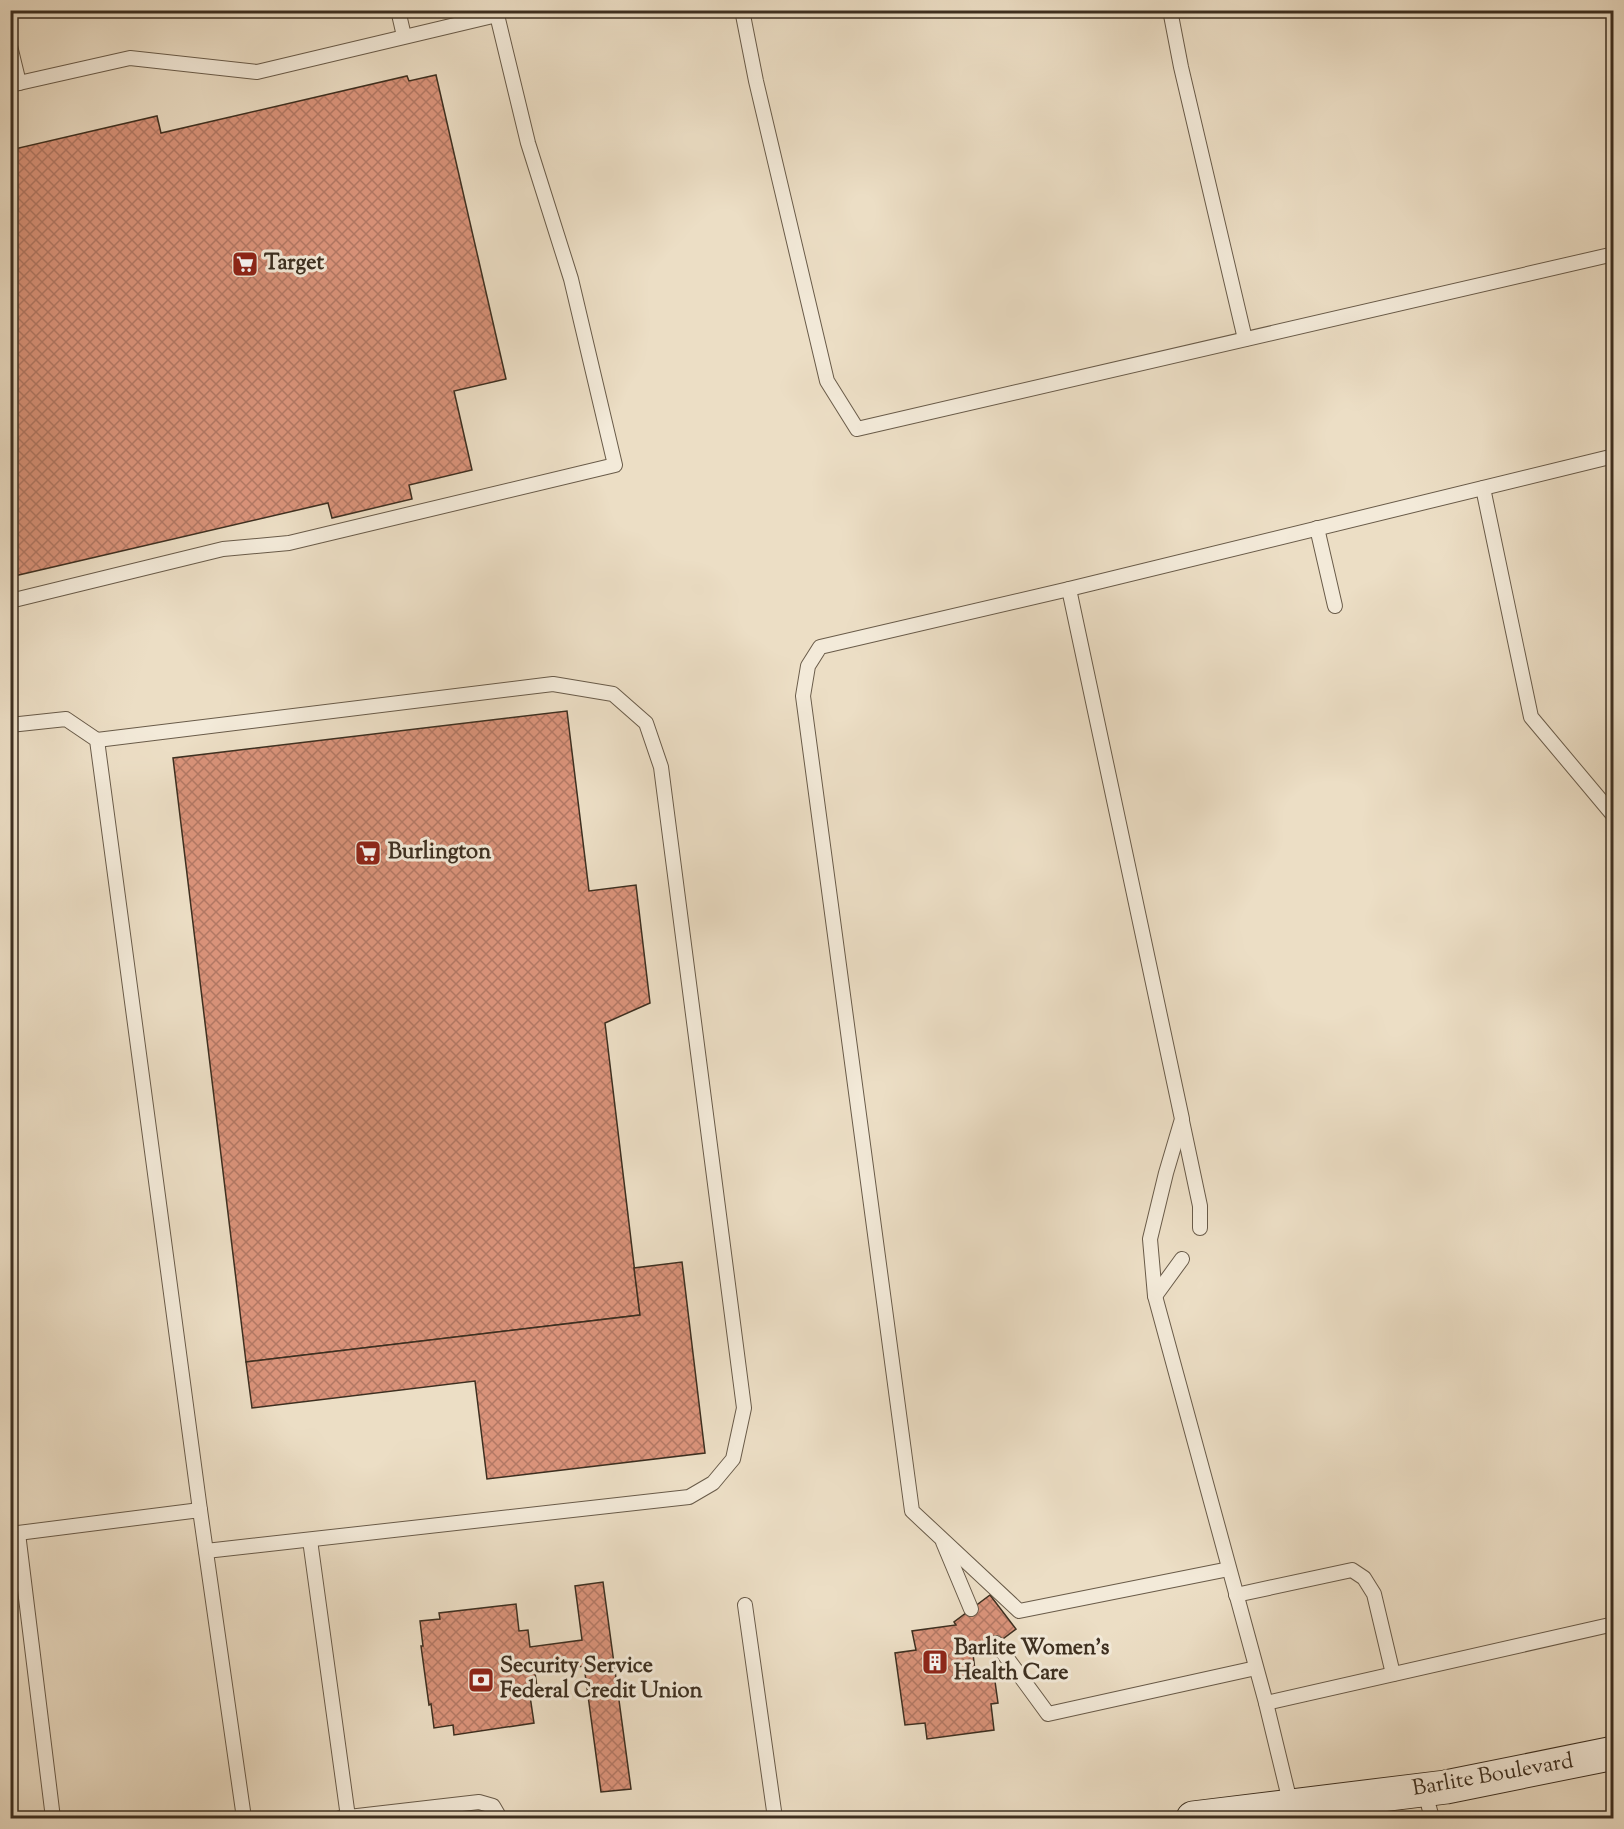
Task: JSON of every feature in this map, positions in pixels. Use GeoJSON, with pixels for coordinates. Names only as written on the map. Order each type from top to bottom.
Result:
{"type":"FeatureCollection","features":[{"type":"Feature","properties":{"kind":"street","name":"Barlite Boulevard"},"geometry":{"type":"LineString","coordinates":[[1193,1818],[1291,1806],[1428,1804],[1446,1787],[1614,1753]]}},
{"type":"Feature","properties":{"kind":"lane"},"geometry":{"type":"LineString","coordinates":[[398,10],[404,36]]}},
{"type":"Feature","properties":{"kind":"lane"},"geometry":{"type":"LineString","coordinates":[[742,10],[756,81],[827,381],[857,429],[1614,254]]}},
{"type":"Feature","properties":{"kind":"lane"},"geometry":{"type":"LineString","coordinates":[[1170,10],[1245,339]]}},
{"type":"Feature","properties":{"kind":"lane"},"geometry":{"type":"LineString","coordinates":[[10,46],[15,84],[130,58],[257,72],[497,13],[528,143],[571,279],[615,465],[289,543],[223,549],[10,601]]}},
{"type":"Feature","properties":{"kind":"lane"},"geometry":{"type":"LineString","coordinates":[[1229,1569],[1019,1611],[912,1511],[803,696],[808,666],[820,647],[1069,589],[1614,456]]}},
{"type":"Feature","properties":{"kind":"lane"},"geometry":{"type":"LineString","coordinates":[[1483,488],[1531,717],[1614,816]]}},
{"type":"Feature","properties":{"kind":"lane"},"geometry":{"type":"LineString","coordinates":[[1317,528],[1335,606]]}},
{"type":"Feature","properties":{"kind":"lane"},"geometry":{"type":"LineString","coordinates":[[1069,589],[1200,1206],[1200,1228]]}},
{"type":"Feature","properties":{"kind":"lane"},"geometry":{"type":"LineString","coordinates":[[10,725],[66,718],[97,740],[553,684],[613,694],[646,723],[661,767],[744,1408],[733,1459],[714,1483],[689,1497],[206,1551]]}},
{"type":"Feature","properties":{"kind":"lane"},"geometry":{"type":"LineString","coordinates":[[97,740],[243,1818]]}},
{"type":"Feature","properties":{"kind":"lane"},"geometry":{"type":"LineString","coordinates":[[1182,1119],[1150,1239],[1155,1296],[1266,1703],[1291,1806]]}},
{"type":"Feature","properties":{"kind":"lane"},"geometry":{"type":"LineString","coordinates":[[1155,1296],[1182,1259]]}},
{"type":"Feature","properties":{"kind":"lane"},"geometry":{"type":"LineString","coordinates":[[53,1818],[14,1534],[200,1510]]}},
{"type":"Feature","properties":{"kind":"lane"},"geometry":{"type":"LineString","coordinates":[[941,1537],[971,1609]]}},
{"type":"Feature","properties":{"kind":"lane"},"geometry":{"type":"LineString","coordinates":[[310,1540],[344,1818],[479,1802],[493,1806],[500,1818]]}},
{"type":"Feature","properties":{"kind":"lane"},"geometry":{"type":"LineString","coordinates":[[1236,1595],[1352,1570],[1364,1578],[1374,1594],[1393,1674]]}},
{"type":"Feature","properties":{"kind":"lane"},"geometry":{"type":"LineString","coordinates":[[745,1605],[775,1818]]}},
{"type":"Feature","properties":{"kind":"lane"},"geometry":{"type":"LineString","coordinates":[[1266,1703],[1614,1624]]}},
{"type":"Feature","properties":{"kind":"lane"},"geometry":{"type":"LineString","coordinates":[[996,1643],[1048,1714],[1256,1668]]}},
{"type":"Feature","properties":{"kind":"building","name":"Target"},"geometry":{"type":"Polygon","coordinates":[[[436,75],[506,379],[454,391],[472,470],[409,485],[412,499],[332,518],[328,503],[10,577],[10,150],[157,116],[161,133],[407,76],[409,81],[436,75]]]}},
{"type":"Feature","properties":{"kind":"building"},"geometry":{"type":"Polygon","coordinates":[[[567,711],[589,891],[636,885],[650,1003],[605,1023],[640,1315],[246,1362],[173,758],[567,711]]]}},
{"type":"Feature","properties":{"kind":"building"},"geometry":{"type":"Polygon","coordinates":[[[682,1262],[705,1453],[487,1479],[475,1381],[252,1408],[246,1362],[640,1315],[634,1268],[682,1262]]]}},
{"type":"Feature","properties":{"kind":"building","name":"Security Service Federal Credit Union"},"geometry":{"type":"Polygon","coordinates":[[[603,1582],[631,1789],[601,1792],[584,1666],[535,1673],[537,1687],[529,1689],[534,1723],[454,1735],[453,1725],[434,1728],[421,1646],[423,1646],[420,1621],[440,1619],[439,1613],[516,1604],[519,1631],[528,1630],[530,1647],[582,1640],[575,1586],[603,1582]]]}},
{"type":"Feature","properties":{"kind":"building","name":"Barlite Women's Health Care"},"geometry":{"type":"Polygon","coordinates":[[[990,1595],[1016,1629],[980,1656],[972,1646],[975,1670],[993,1667],[998,1703],[991,1704],[994,1730],[927,1739],[925,1723],[905,1725],[895,1653],[916,1650],[912,1631],[956,1625],[954,1622],[990,1595]]]}},
{"type":"Feature","properties":{"kind":"place","name":"Target"},"geometry":{"type":"Point","coordinates":[245,264]}},
{"type":"Feature","properties":{"kind":"place","name":"Burlington"},"geometry":{"type":"Point","coordinates":[368,853]}},
{"type":"Feature","properties":{"kind":"place","name":"Barlite Women's Health Care"},"geometry":{"type":"Point","coordinates":[935,1662]}},
{"type":"Feature","properties":{"kind":"place","name":"Security Service Federal Credit Union"},"geometry":{"type":"Point","coordinates":[481,1680]}}]}
